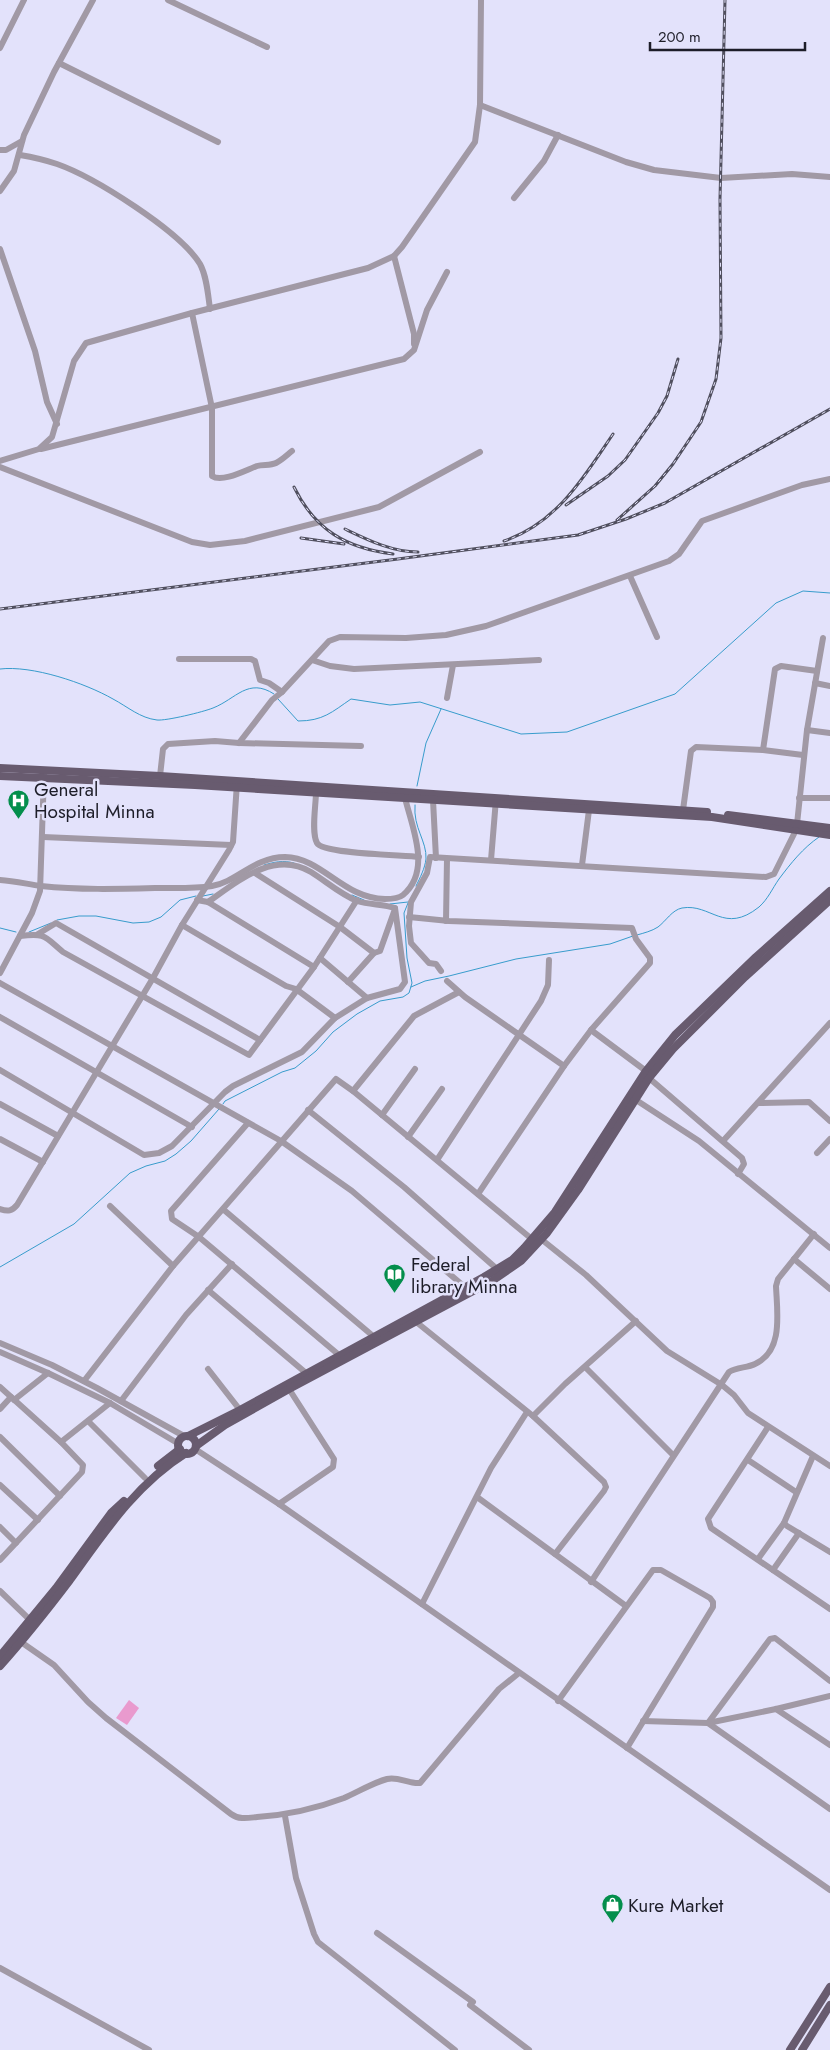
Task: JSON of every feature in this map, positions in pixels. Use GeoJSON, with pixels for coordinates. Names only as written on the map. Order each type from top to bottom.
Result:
{"type":"FeatureCollection","features":[{"type":"Feature","properties":{"kind":"main road"},"geometry":{"type":"LineString","coordinates":[[0,768],[44,774],[496,801],[683,810],[827,832]]}},
{"type":"Feature","properties":{"kind":"main road"},"geometry":{"type":"LineString","coordinates":[[0,776],[44,774],[160,776],[316,792],[434,800],[496,801],[589,810],[712,817],[796,827]]}},
{"type":"Feature","properties":{"kind":"main road"},"geometry":{"type":"LineString","coordinates":[[0,1656],[30,1620],[111,1513],[145,1478],[182,1449],[195,1447],[225,1426],[289,1389],[492,1281],[521,1261],[675,1035],[708,1002],[830,891]]}},
{"type":"Feature","properties":{"kind":"main road"},"geometry":{"type":"LineString","coordinates":[[0,1666],[21,1642],[130,1501],[182,1449],[186,1436],[240,1410],[373,1336],[466,1288],[512,1260],[537,1239],[578,1190],[636,1100],[648,1075],[714,1006],[830,900]]}},
{"type":"Feature","properties":{"kind":"main road"},"geometry":{"type":"LineString","coordinates":[[186,1436],[195,1440],[195,1447]]}},
{"type":"Feature","properties":{"kind":"main road"},"geometry":{"type":"LineString","coordinates":[[790,2050],[830,1988]]}},
{"type":"Feature","properties":{"kind":"main road"},"geometry":{"type":"LineString","coordinates":[[802,2050],[830,2006]]}},
{"type":"Feature","properties":{"kind":"street"},"geometry":{"type":"LineString","coordinates":[[0,48],[24,0]]}},
{"type":"Feature","properties":{"kind":"street"},"geometry":{"type":"LineString","coordinates":[[0,191],[14,171],[20,155],[22,141],[59,63],[93,0]]}},
{"type":"Feature","properties":{"kind":"street"},"geometry":{"type":"LineString","coordinates":[[168,0],[267,47]]}},
{"type":"Feature","properties":{"kind":"street"},"geometry":{"type":"LineString","coordinates":[[39,449],[52,436],[74,361],[86,343],[192,313],[368,268],[394,256],[402,248],[472,148],[476,135],[480,105],[481,0]]}},
{"type":"Feature","properties":{"kind":"street"},"geometry":{"type":"LineString","coordinates":[[59,63],[218,142]]}},
{"type":"Feature","properties":{"kind":"street"},"geometry":{"type":"LineString","coordinates":[[480,105],[626,162],[654,170],[721,178],[792,174],[830,178]]}},
{"type":"Feature","properties":{"kind":"street"},"geometry":{"type":"LineString","coordinates":[[514,198],[544,161],[558,135]]}},
{"type":"Feature","properties":{"kind":"street"},"geometry":{"type":"LineString","coordinates":[[0,150],[6,150],[22,141]]}},
{"type":"Feature","properties":{"kind":"street"},"geometry":{"type":"LineString","coordinates":[[20,155],[59,164],[103,186],[179,239],[191,250],[201,266],[210,309]]}},
{"type":"Feature","properties":{"kind":"street"},"geometry":{"type":"LineString","coordinates":[[0,249],[35,351],[47,402],[57,424]]}},
{"type":"Feature","properties":{"kind":"street"},"geometry":{"type":"LineString","coordinates":[[394,256],[414,334],[414,350]]}},
{"type":"Feature","properties":{"kind":"street"},"geometry":{"type":"LineString","coordinates":[[0,461],[39,449],[212,408],[404,359],[414,350],[427,310],[448,272]]}},
{"type":"Feature","properties":{"kind":"street"},"geometry":{"type":"LineString","coordinates":[[192,313],[212,408],[212,476],[214,478],[236,475],[259,466],[276,463],[292,451]]}},
{"type":"Feature","properties":{"kind":"street"},"geometry":{"type":"LineString","coordinates":[[0,467],[192,542],[210,545],[254,539],[379,507],[480,452]]}},
{"type":"Feature","properties":{"kind":"street"},"geometry":{"type":"LineString","coordinates":[[239,743],[272,700],[281,693],[329,642],[340,637],[406,638],[446,635],[486,626],[669,561],[679,554],[702,521],[802,485],[830,479]]}},
{"type":"Feature","properties":{"kind":"street"},"geometry":{"type":"LineString","coordinates":[[630,576],[657,637]]}},
{"type":"Feature","properties":{"kind":"street"},"geometry":{"type":"LineString","coordinates":[[441,971],[436,964],[429,963],[411,943],[409,917],[411,902],[427,873],[430,857],[770,877],[774,874],[796,827],[803,755],[822,638]]}},
{"type":"Feature","properties":{"kind":"street"},"geometry":{"type":"LineString","coordinates":[[179,660],[251,658],[255,662],[258,678],[281,693]]}},
{"type":"Feature","properties":{"kind":"street"},"geometry":{"type":"LineString","coordinates":[[312,660],[330,666],[354,669],[453,665],[485,661],[538,660]]}},
{"type":"Feature","properties":{"kind":"street"},"geometry":{"type":"LineString","coordinates":[[447,698],[453,665]]}},
{"type":"Feature","properties":{"kind":"street"},"geometry":{"type":"LineString","coordinates":[[763,750],[775,669],[781,666],[817,671]]}},
{"type":"Feature","properties":{"kind":"street"},"geometry":{"type":"LineString","coordinates":[[815,683],[830,686]]}},
{"type":"Feature","properties":{"kind":"street"},"geometry":{"type":"LineString","coordinates":[[807,730],[830,733]]}},
{"type":"Feature","properties":{"kind":"street"},"geometry":{"type":"LineString","coordinates":[[160,776],[163,749],[168,744],[215,741],[361,746]]}},
{"type":"Feature","properties":{"kind":"street"},"geometry":{"type":"LineString","coordinates":[[683,810],[693,748],[696,746],[763,750],[803,755]]}},
{"type":"Feature","properties":{"kind":"street"},"geometry":{"type":"LineString","coordinates":[[0,973],[32,913],[40,886],[44,774]]}},
{"type":"Feature","properties":{"kind":"street"},"geometry":{"type":"LineString","coordinates":[[0,1209],[8,1211],[17,1205],[231,845],[237,785]]}},
{"type":"Feature","properties":{"kind":"street"},"geometry":{"type":"LineString","coordinates":[[316,792],[314,833],[316,842],[320,847],[344,852],[419,857]]}},
{"type":"Feature","properties":{"kind":"street"},"geometry":{"type":"LineString","coordinates":[[0,880],[40,886],[122,889],[204,888],[216,885],[261,862],[285,857],[310,863],[347,888],[361,895],[397,898],[405,893],[413,880],[417,871],[419,857],[404,798]]}},
{"type":"Feature","properties":{"kind":"street"},"geometry":{"type":"LineString","coordinates":[[799,798],[830,798]]}},
{"type":"Feature","properties":{"kind":"street"},"geometry":{"type":"LineString","coordinates":[[434,800],[436,858]]}},
{"type":"Feature","properties":{"kind":"street"},"geometry":{"type":"LineString","coordinates":[[491,860],[496,801]]}},
{"type":"Feature","properties":{"kind":"street"},"geometry":{"type":"LineString","coordinates":[[582,865],[589,810]]}},
{"type":"Feature","properties":{"kind":"street"},"geometry":{"type":"LineString","coordinates":[[43,837],[231,845]]}},
{"type":"Feature","properties":{"kind":"street"},"geometry":{"type":"LineString","coordinates":[[446,921],[447,859]]}},
{"type":"Feature","properties":{"kind":"street"},"geometry":{"type":"LineString","coordinates":[[208,902],[255,872],[277,864],[303,867],[340,892],[357,900],[370,905],[395,908]]}},
{"type":"Feature","properties":{"kind":"street"},"geometry":{"type":"LineString","coordinates":[[255,872],[340,927],[374,953]]}},
{"type":"Feature","properties":{"kind":"street"},"geometry":{"type":"LineString","coordinates":[[198,900],[208,902],[314,967]]}},
{"type":"Feature","properties":{"kind":"street"},"geometry":{"type":"LineString","coordinates":[[38,934],[48,939],[63,952],[247,1054],[251,1054],[296,989],[314,967],[357,900]]}},
{"type":"Feature","properties":{"kind":"street"},"geometry":{"type":"LineString","coordinates":[[348,982],[374,953],[380,951],[395,908]]}},
{"type":"Feature","properties":{"kind":"street"},"geometry":{"type":"LineString","coordinates":[[0,1070],[144,1155],[159,1153],[172,1146],[214,1102],[233,1086],[302,1052],[334,1018],[367,998],[400,989],[405,982],[395,908]]}},
{"type":"Feature","properties":{"kind":"street"},"geometry":{"type":"LineString","coordinates":[[409,917],[446,921],[622,927],[633,929],[636,939],[650,958],[650,963],[591,1030],[564,1066],[478,1194]]}},
{"type":"Feature","properties":{"kind":"street"},"geometry":{"type":"LineString","coordinates":[[20,936],[38,934],[56,923],[260,1040]]}},
{"type":"Feature","properties":{"kind":"street"},"geometry":{"type":"LineString","coordinates":[[182,925],[286,986],[296,989],[334,1018]]}},
{"type":"Feature","properties":{"kind":"street"},"geometry":{"type":"LineString","coordinates":[[320,958],[367,998]]}},
{"type":"Feature","properties":{"kind":"street"},"geometry":{"type":"LineString","coordinates":[[437,1160],[520,1035],[546,992],[549,960]]}},
{"type":"Feature","properties":{"kind":"street"},"geometry":{"type":"LineString","coordinates":[[447,981],[458,992],[564,1066]]}},
{"type":"Feature","properties":{"kind":"street"},"geometry":{"type":"LineString","coordinates":[[0,983],[281,1141],[352,1191],[466,1288]]}},
{"type":"Feature","properties":{"kind":"street"},"geometry":{"type":"LineString","coordinates":[[352,1091],[414,1016],[458,992]]}},
{"type":"Feature","properties":{"kind":"street"},"geometry":{"type":"LineString","coordinates":[[0,1017],[192,1127]]}},
{"type":"Feature","properties":{"kind":"street"},"geometry":{"type":"LineString","coordinates":[[723,1141],[830,1023]]}},
{"type":"Feature","properties":{"kind":"street"},"geometry":{"type":"LineString","coordinates":[[591,1030],[648,1075],[723,1141],[744,1162],[738,1174]]}},
{"type":"Feature","properties":{"kind":"street"},"geometry":{"type":"LineString","coordinates":[[382,1115],[415,1069]]}},
{"type":"Feature","properties":{"kind":"street"},"geometry":{"type":"LineString","coordinates":[[84,1381],[173,1266],[224,1210],[333,1080],[338,1080],[478,1194],[586,1275],[667,1351],[722,1385],[734,1395],[748,1414],[830,1466]]}},
{"type":"Feature","properties":{"kind":"street"},"geometry":{"type":"LineString","coordinates":[[408,1136],[442,1089]]}},
{"type":"Feature","properties":{"kind":"street"},"geometry":{"type":"LineString","coordinates":[[636,1100],[691,1135],[830,1248]]}},
{"type":"Feature","properties":{"kind":"street"},"geometry":{"type":"LineString","coordinates":[[758,1102],[809,1102],[830,1121]]}},
{"type":"Feature","properties":{"kind":"street"},"geometry":{"type":"LineString","coordinates":[[0,1104],[58,1136]]}},
{"type":"Feature","properties":{"kind":"street"},"geometry":{"type":"LineString","coordinates":[[308,1110],[404,1187],[497,1269]]}},
{"type":"Feature","properties":{"kind":"street"},"geometry":{"type":"LineString","coordinates":[[248,1123],[171,1211],[172,1218],[232,1264],[339,1355]]}},
{"type":"Feature","properties":{"kind":"street"},"geometry":{"type":"LineString","coordinates":[[0,1139],[43,1162]]}},
{"type":"Feature","properties":{"kind":"street"},"geometry":{"type":"LineString","coordinates":[[818,1153],[830,1139]]}},
{"type":"Feature","properties":{"kind":"street"},"geometry":{"type":"LineString","coordinates":[[110,1206],[173,1266]]}},
{"type":"Feature","properties":{"kind":"street"},"geometry":{"type":"LineString","coordinates":[[224,1210],[373,1336]]}},
{"type":"Feature","properties":{"kind":"street"},"geometry":{"type":"LineString","coordinates":[[591,1582],[729,1372],[733,1369],[754,1365],[761,1360],[774,1344],[777,1336],[776,1286],[778,1279],[814,1234]]}},
{"type":"Feature","properties":{"kind":"street"},"geometry":{"type":"LineString","coordinates":[[822,1241],[830,1238]]}},
{"type":"Feature","properties":{"kind":"street"},"geometry":{"type":"LineString","coordinates":[[794,1259],[830,1289]]}},
{"type":"Feature","properties":{"kind":"street"},"geometry":{"type":"LineString","coordinates":[[122,1401],[186,1315],[232,1264]]}},
{"type":"Feature","properties":{"kind":"street"},"geometry":{"type":"LineString","coordinates":[[208,1290],[306,1373]]}},
{"type":"Feature","properties":{"kind":"street"},"geometry":{"type":"LineString","coordinates":[[415,1322],[533,1416],[604,1482],[606,1487],[555,1554]]}},
{"type":"Feature","properties":{"kind":"street"},"geometry":{"type":"LineString","coordinates":[[533,1416],[636,1322]]}},
{"type":"Feature","properties":{"kind":"street"},"geometry":{"type":"LineString","coordinates":[[0,1343],[84,1381],[186,1436]]}},
{"type":"Feature","properties":{"kind":"street"},"geometry":{"type":"LineString","coordinates":[[0,1352],[110,1403],[182,1449]]}},
{"type":"Feature","properties":{"kind":"street"},"geometry":{"type":"LineString","coordinates":[[586,1368],[673,1455]]}},
{"type":"Feature","properties":{"kind":"street"},"geometry":{"type":"LineString","coordinates":[[208,1369],[240,1410]]}},
{"type":"Feature","properties":{"kind":"street"},"geometry":{"type":"LineString","coordinates":[[0,1409],[12,1398],[48,1373]]}},
{"type":"Feature","properties":{"kind":"street"},"geometry":{"type":"LineString","coordinates":[[0,1387],[61,1442],[83,1465],[82,1472],[0,1560]]}},
{"type":"Feature","properties":{"kind":"street"},"geometry":{"type":"LineString","coordinates":[[279,1504],[333,1467],[334,1464],[334,1459],[289,1389]]}},
{"type":"Feature","properties":{"kind":"street"},"geometry":{"type":"LineString","coordinates":[[61,1442],[110,1403]]}},
{"type":"Feature","properties":{"kind":"street"},"geometry":{"type":"LineString","coordinates":[[422,1604],[496,1459],[527,1412]]}},
{"type":"Feature","properties":{"kind":"street"},"geometry":{"type":"LineString","coordinates":[[88,1421],[145,1478]]}},
{"type":"Feature","properties":{"kind":"street"},"geometry":{"type":"LineString","coordinates":[[768,1427],[708,1519],[708,1524],[711,1528],[830,1609]]}},
{"type":"Feature","properties":{"kind":"street"},"geometry":{"type":"LineString","coordinates":[[0,1437],[60,1496]]}},
{"type":"Feature","properties":{"kind":"street"},"geometry":{"type":"LineString","coordinates":[[195,1447],[830,1890]]}},
{"type":"Feature","properties":{"kind":"street"},"geometry":{"type":"LineString","coordinates":[[758,1559],[784,1523],[813,1456]]}},
{"type":"Feature","properties":{"kind":"street"},"geometry":{"type":"LineString","coordinates":[[748,1460],[796,1492]]}},
{"type":"Feature","properties":{"kind":"street"},"geometry":{"type":"LineString","coordinates":[[0,1485],[38,1520]]}},
{"type":"Feature","properties":{"kind":"street"},"geometry":{"type":"LineString","coordinates":[[477,1497],[626,1606]]}},
{"type":"Feature","properties":{"kind":"street"},"geometry":{"type":"LineString","coordinates":[[784,1523],[830,1552]]}},
{"type":"Feature","properties":{"kind":"street"},"geometry":{"type":"LineString","coordinates":[[0,1527],[16,1543]]}},
{"type":"Feature","properties":{"kind":"street"},"geometry":{"type":"LineString","coordinates":[[773,1570],[799,1533]]}},
{"type":"Feature","properties":{"kind":"street"},"geometry":{"type":"LineString","coordinates":[[558,1700],[651,1572],[656,1569],[685,1584],[713,1602],[712,1607],[627,1748]]}},
{"type":"Feature","properties":{"kind":"street"},"geometry":{"type":"LineString","coordinates":[[0,1591],[30,1620]]}},
{"type":"Feature","properties":{"kind":"street"},"geometry":{"type":"LineString","coordinates":[[708,1723],[770,1639],[775,1638],[830,1681]]}},
{"type":"Feature","properties":{"kind":"street"},"geometry":{"type":"LineString","coordinates":[[21,1642],[54,1665],[88,1702],[106,1718],[235,1817],[285,1816],[344,1798],[387,1779],[398,1779],[411,1784],[424,1781],[488,1701],[499,1689],[519,1673]]}},
{"type":"Feature","properties":{"kind":"street"},"geometry":{"type":"LineString","coordinates":[[643,1721],[708,1723],[830,1696]]}},
{"type":"Feature","properties":{"kind":"street"},"geometry":{"type":"LineString","coordinates":[[776,1709],[830,1745]]}},
{"type":"Feature","properties":{"kind":"street"},"geometry":{"type":"LineString","coordinates":[[708,1723],[830,1809]]}},
{"type":"Feature","properties":{"kind":"street"},"geometry":{"type":"LineString","coordinates":[[285,1816],[296,1878],[318,1942],[455,2050]]}},
{"type":"Feature","properties":{"kind":"street"},"geometry":{"type":"LineString","coordinates":[[376,1933],[472,2004],[529,2050]]}},
{"type":"Feature","properties":{"kind":"street"},"geometry":{"type":"LineString","coordinates":[[0,1968],[150,2050]]}},
{"type":"Feature","properties":{"kind":"shaded area"},"geometry":{"type":"Polygon","coordinates":[[[129,1700],[139,1708],[127,1725],[116,1718],[129,1700]]]}},
{"type":"Feature","properties":{"kind":"waterway"},"geometry":{"type":"LineString","coordinates":[[278,699],[298,721],[307,721],[321,717],[351,699],[390,705],[420,702],[521,734],[567,732],[675,694],[776,603],[803,591],[830,593]]}},
{"type":"Feature","properties":{"kind":"waterway"},"geometry":{"type":"LineString","coordinates":[[0,669],[13,668],[58,676],[101,693],[140,715],[157,720],[176,718],[208,710],[249,689],[265,689],[274,694]]}},
{"type":"Feature","properties":{"kind":"waterway"},"geometry":{"type":"LineString","coordinates":[[417,786],[426,743],[441,709]]}},
{"type":"Feature","properties":{"kind":"waterway"},"geometry":{"type":"LineString","coordinates":[[415,805],[416,821],[426,852],[426,859],[416,886]]}},
{"type":"Feature","properties":{"kind":"waterway"},"geometry":{"type":"LineString","coordinates":[[637,935],[656,928],[672,913],[682,908],[692,908],[727,918],[747,915],[762,904],[793,862],[819,837]]}},
{"type":"Feature","properties":{"kind":"waterway"},"geometry":{"type":"LineString","coordinates":[[264,865],[279,862],[294,863]]}},
{"type":"Feature","properties":{"kind":"waterway"},"geometry":{"type":"LineString","coordinates":[[203,896],[213,894]]}},
{"type":"Feature","properties":{"kind":"waterway"},"geometry":{"type":"LineString","coordinates":[[352,895],[364,900]]}},
{"type":"Feature","properties":{"kind":"waterway"},"geometry":{"type":"LineString","coordinates":[[57,920],[79,916],[96,916],[133,923],[149,922],[161,917],[180,900],[196,896]]}},
{"type":"Feature","properties":{"kind":"waterway"},"geometry":{"type":"LineString","coordinates":[[390,904],[408,902]]}},
{"type":"Feature","properties":{"kind":"waterway"},"geometry":{"type":"LineString","coordinates":[[223,1104],[225,1101],[282,1072],[295,1068],[316,1051],[333,1032],[357,1014],[380,1001],[403,997],[409,993],[412,983],[407,958],[404,913],[408,903]]}},
{"type":"Feature","properties":{"kind":"waterway"},"geometry":{"type":"LineString","coordinates":[[29,932],[51,923]]}},
{"type":"Feature","properties":{"kind":"waterway"},"geometry":{"type":"LineString","coordinates":[[0,928],[16,932]]}},
{"type":"Feature","properties":{"kind":"waterway"},"geometry":{"type":"LineString","coordinates":[[411,987],[425,981],[516,959],[610,944],[633,936]]}},
{"type":"Feature","properties":{"kind":"waterway"},"geometry":{"type":"LineString","coordinates":[[0,1267],[74,1224],[130,1173],[165,1161],[176,1154],[191,1141],[219,1109]]}},
{"type":"Feature","properties":{"kind":"railway"},"geometry":{"type":"LineString","coordinates":[[617,520],[655,486],[673,464],[701,422],[716,379],[721,338],[720,199],[725,0]]}},
{"type":"Feature","properties":{"kind":"railway"},"geometry":{"type":"LineString","coordinates":[[566,505],[608,476],[625,460],[658,413],[667,396],[678,359]]}},
{"type":"Feature","properties":{"kind":"railway"},"geometry":{"type":"LineString","coordinates":[[0,609],[578,535],[626,519],[665,503],[830,409]]}},
{"type":"Feature","properties":{"kind":"railway"},"geometry":{"type":"LineString","coordinates":[[504,541],[523,533],[554,511],[580,482],[613,434]]}},
{"type":"Feature","properties":{"kind":"railway"},"geometry":{"type":"LineString","coordinates":[[294,487],[302,502],[322,526],[347,542],[393,554]]}},
{"type":"Feature","properties":{"kind":"railway"},"geometry":{"type":"LineString","coordinates":[[345,529],[390,548],[418,552]]}},
{"type":"Feature","properties":{"kind":"railway"},"geometry":{"type":"LineString","coordinates":[[301,538],[344,544]]}},
{"type":"Feature","properties":{"kind":"place","name":"General Hospital Minna"},"geometry":{"type":"Point","coordinates":[18,819]}},
{"type":"Feature","properties":{"kind":"place","name":"Federal library Minna"},"geometry":{"type":"Point","coordinates":[395,1294]}},
{"type":"Feature","properties":{"kind":"place","name":"Kure Market"},"geometry":{"type":"Point","coordinates":[612,1924]}}]}
